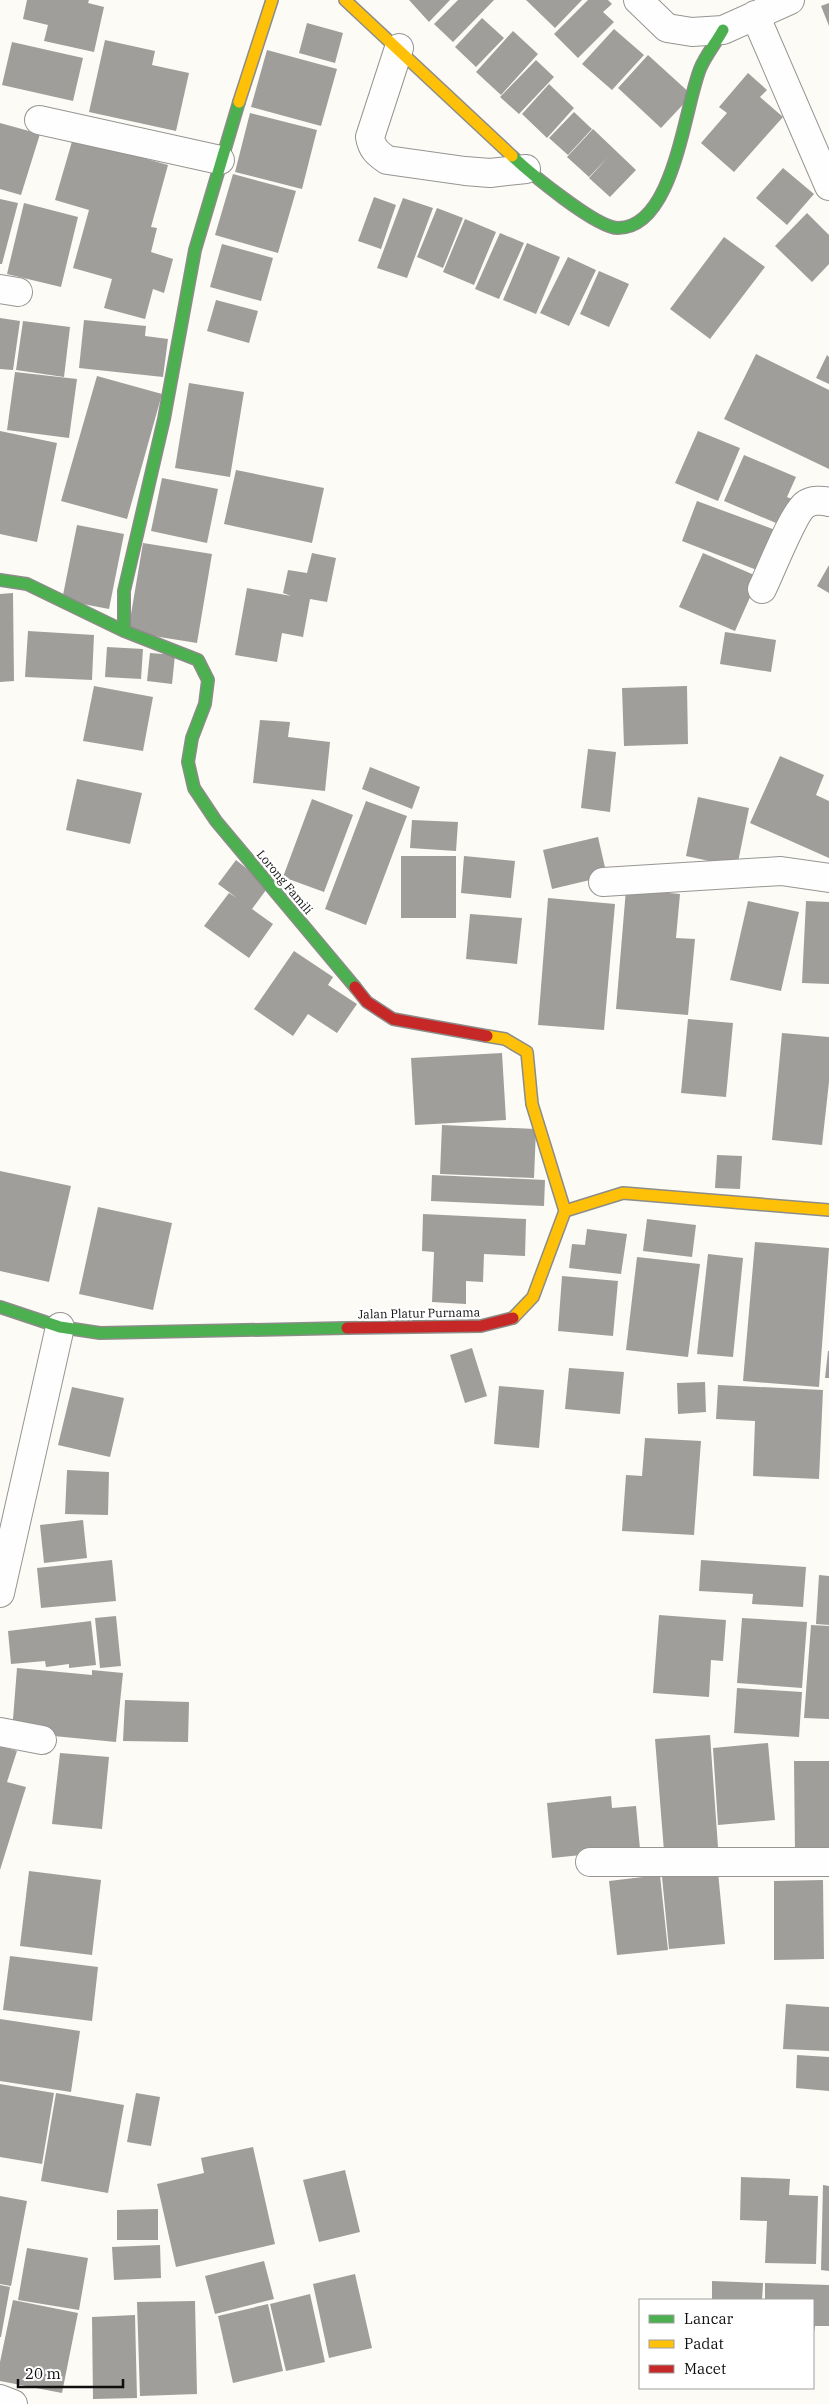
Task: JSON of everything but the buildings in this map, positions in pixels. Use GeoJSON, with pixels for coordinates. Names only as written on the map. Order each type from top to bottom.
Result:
{"type":"FeatureCollection","features":[{"type":"Feature","properties":{"kind":"street"},"geometry":{"type":"LineString","coordinates":[[124,631],[124,591],[164,418],[195,250],[220,160],[272,0]]}},
{"type":"Feature","properties":{"kind":"street"},"geometry":{"type":"LineString","coordinates":[[345,0],[526,169],[594,219],[616,228],[636,225],[650,213],[666,185],[700,69],[723,30]]}},
{"type":"Feature","properties":{"kind":"street"},"geometry":{"type":"LineString","coordinates":[[638,0],[667,28],[692,32],[723,30],[790,0]]}},
{"type":"Feature","properties":{"kind":"street"},"geometry":{"type":"LineString","coordinates":[[755,15],[829,186]]}},
{"type":"Feature","properties":{"kind":"street"},"geometry":{"type":"LineString","coordinates":[[398,48],[370,137],[372,148],[377,153],[386,160],[465,171],[490,173],[526,169]]}},
{"type":"Feature","properties":{"kind":"street"},"geometry":{"type":"LineString","coordinates":[[39,120],[220,160]]}},
{"type":"Feature","properties":{"kind":"street"},"geometry":{"type":"LineString","coordinates":[[762,589],[796,517],[806,504],[822,500],[829,502]]}},
{"type":"Feature","properties":{"kind":"street","name":"Lorong Famili"},"geometry":{"type":"LineString","coordinates":[[0,580],[27,584],[124,631],[198,660],[208,680],[205,704],[192,738],[188,762],[194,788],[216,821],[367,1002],[393,1018],[505,1039],[527,1052],[532,1104],[559,1186],[565,1211]]}},
{"type":"Feature","properties":{"kind":"street"},"geometry":{"type":"LineString","coordinates":[[603,882],[781,872],[829,878]]}},
{"type":"Feature","properties":{"kind":"street"},"geometry":{"type":"LineString","coordinates":[[565,1211],[623,1193],[829,1210]]}},
{"type":"Feature","properties":{"kind":"street","name":"Jalan Platur Purnama"},"geometry":{"type":"LineString","coordinates":[[0,1307],[60,1327],[100,1333],[480,1326],[515,1318],[533,1297],[565,1211]]}},
{"type":"Feature","properties":{"kind":"street"},"geometry":{"type":"LineString","coordinates":[[0,1593],[60,1327]]}},
{"type":"Feature","properties":{"kind":"street"},"geometry":{"type":"LineString","coordinates":[[0,1732],[42,1740]]}},
{"type":"Feature","properties":{"kind":"street"},"geometry":{"type":"LineString","coordinates":[[590,1862],[829,1862]]}},
{"type":"Feature","properties":{"kind":"street"},"geometry":{"type":"LineString","coordinates":[[0,2400],[14,2404]]}},
{"type":"Feature","properties":{"kind":"traffic: fast"},"geometry":{"type":"LineString","coordinates":[[512,156],[563,198],[608,226],[618,228],[637,223],[652,209],[664,188],[674,164],[700,69],[723,30]]}},
{"type":"Feature","properties":{"kind":"traffic: fast"},"geometry":{"type":"LineString","coordinates":[[124,631],[124,591],[164,419],[195,250],[239,102]]}},
{"type":"Feature","properties":{"kind":"traffic: fast"},"geometry":{"type":"LineString","coordinates":[[0,580],[27,584],[124,631],[198,660],[208,680],[205,704],[192,738],[188,762],[194,788],[216,821],[355,987]]}},
{"type":"Feature","properties":{"kind":"traffic: fast"},"geometry":{"type":"LineString","coordinates":[[0,1307],[60,1327],[100,1333],[347,1328]]}},
{"type":"Feature","properties":{"kind":"traffic: slow"},"geometry":{"type":"LineString","coordinates":[[239,102],[272,0]]}},
{"type":"Feature","properties":{"kind":"traffic: slow"},"geometry":{"type":"LineString","coordinates":[[345,0],[512,156]]}},
{"type":"Feature","properties":{"kind":"traffic: slow"},"geometry":{"type":"LineString","coordinates":[[487,1036],[505,1039],[527,1052],[532,1104],[565,1211]]}},
{"type":"Feature","properties":{"kind":"traffic: slow"},"geometry":{"type":"LineString","coordinates":[[513,1318],[533,1297],[565,1211],[623,1193],[829,1210]]}},
{"type":"Feature","properties":{"kind":"traffic: jam"},"geometry":{"type":"LineString","coordinates":[[355,987],[367,1002],[393,1019],[487,1036]]}},
{"type":"Feature","properties":{"kind":"traffic: jam"},"geometry":{"type":"LineString","coordinates":[[347,1328],[481,1326],[513,1318]]}}]}
